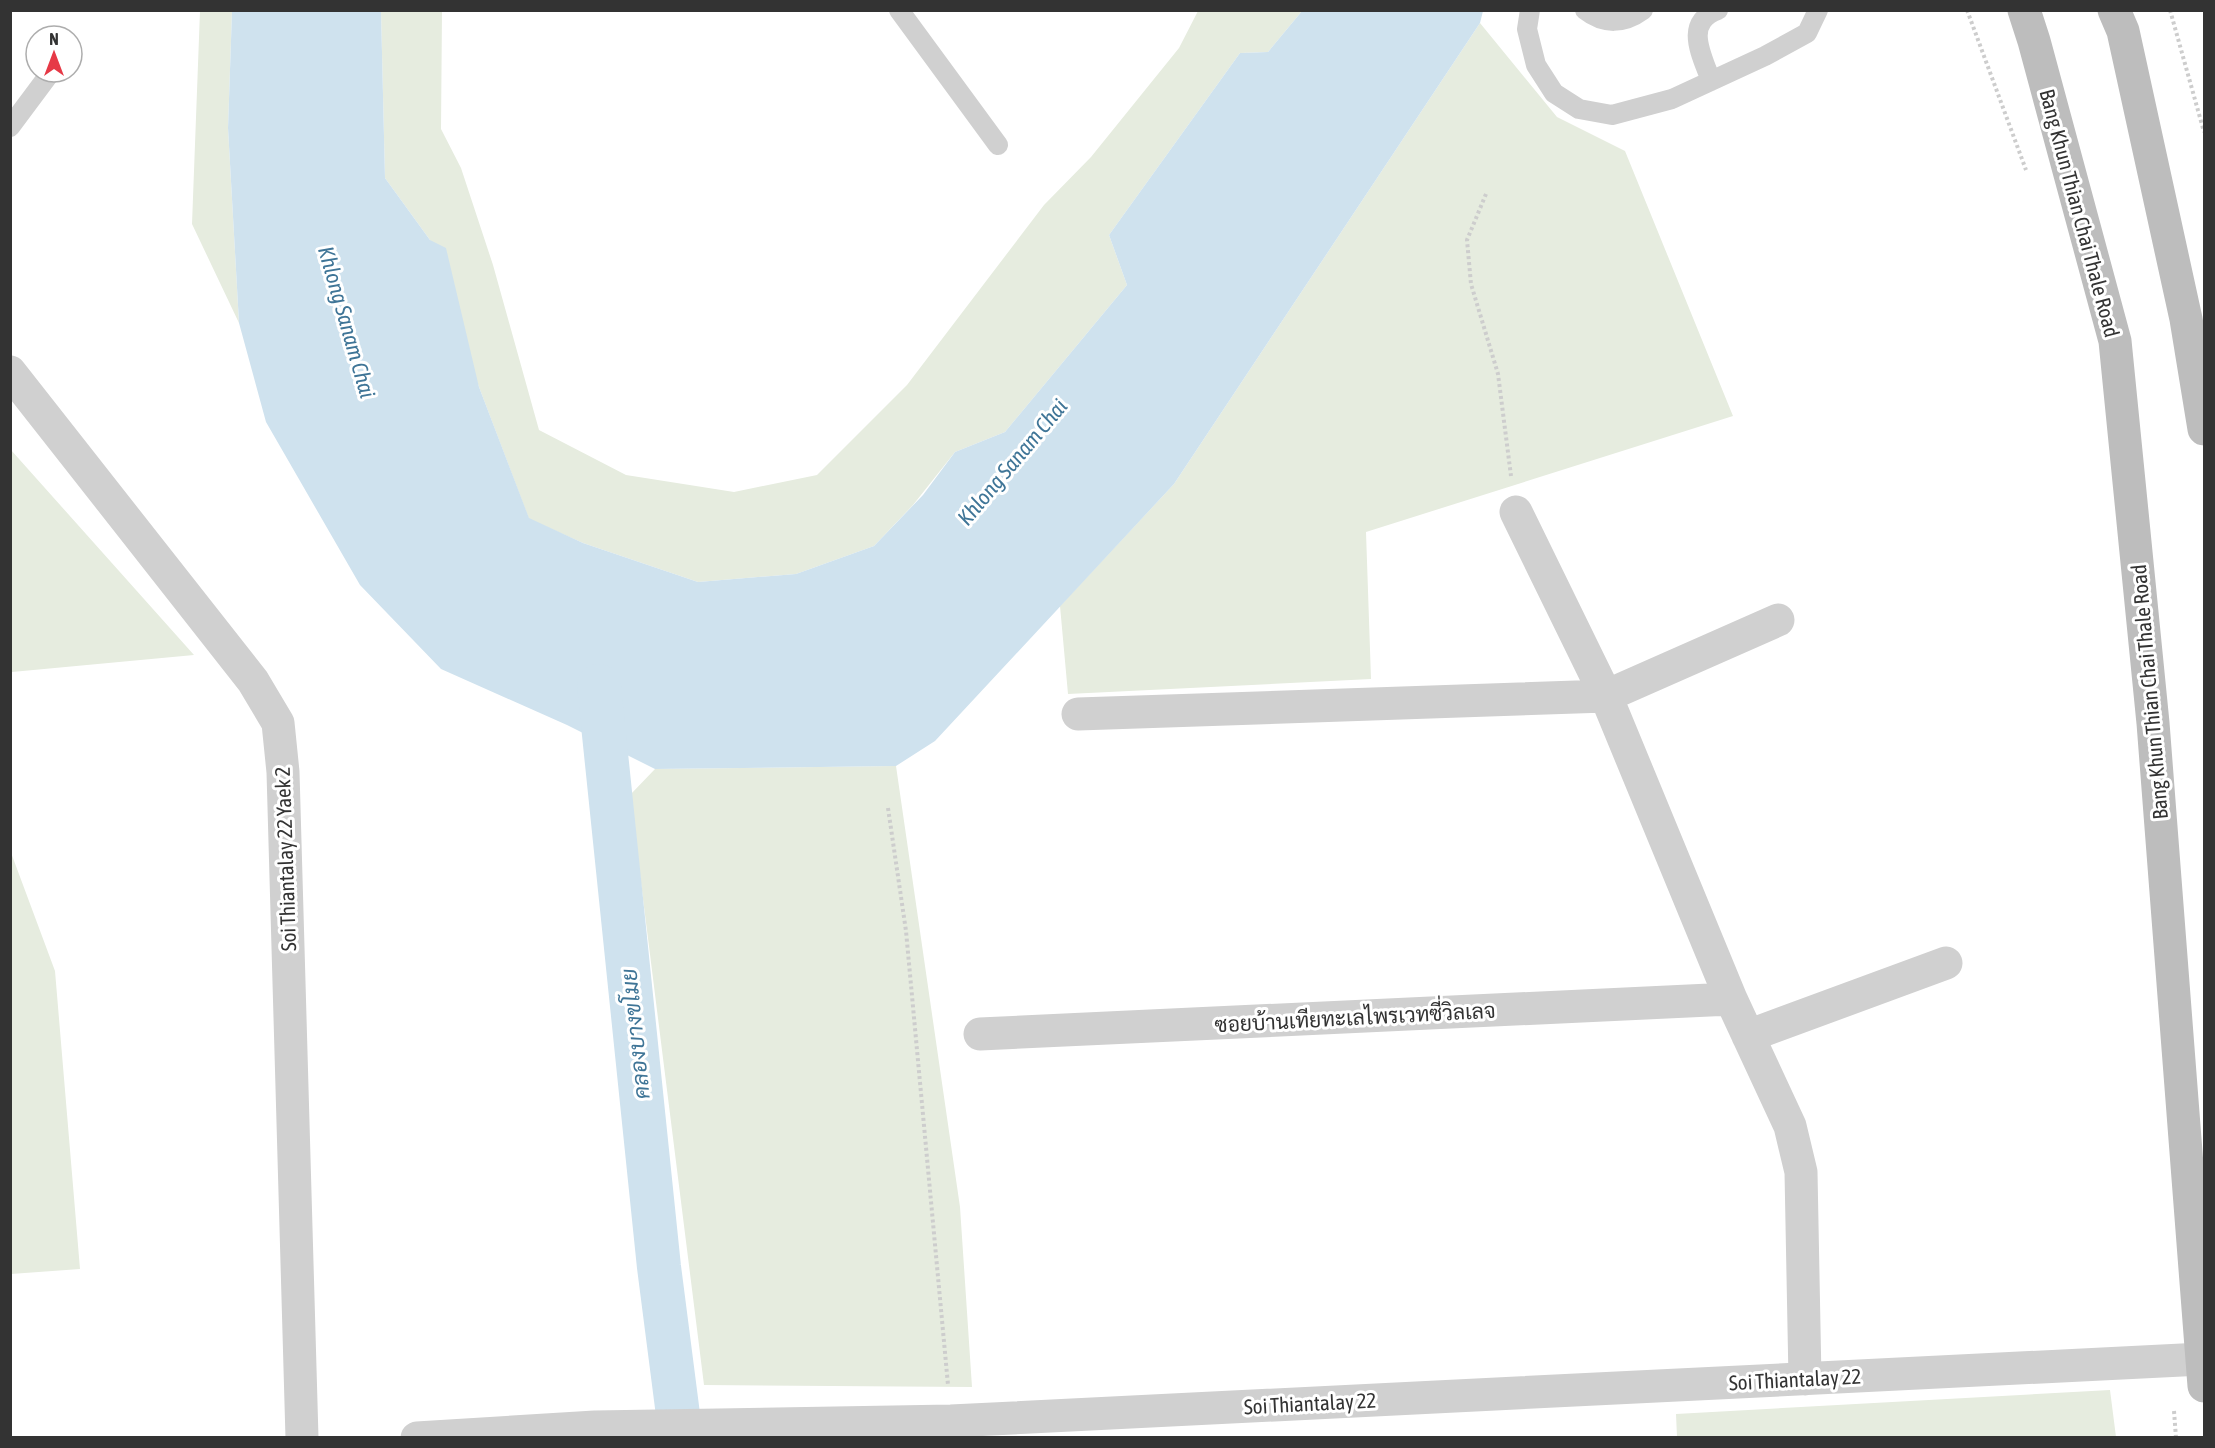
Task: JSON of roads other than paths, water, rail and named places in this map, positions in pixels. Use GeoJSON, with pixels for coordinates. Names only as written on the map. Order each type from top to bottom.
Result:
{"type":"FeatureCollection","features":[{"type":"Feature","properties":{"kind":"main road"},"geometry":{"type":"LineString","coordinates":[[2013,10],[2034,41]]}},
{"type":"Feature","properties":{"kind":"main road","name":"Bang Khun Thian Chai Thale Road"},"geometry":{"type":"LineString","coordinates":[[2024,10],[2115,341],[2153,723],[2203,1373]]}},
{"type":"Feature","properties":{"kind":"main road"},"geometry":{"type":"LineString","coordinates":[[2120,17],[2186,319],[2205,429]]}},
{"type":"Feature","properties":{"kind":"street","name":"Soi Thiantalay 22 Yaek 2"},"geometry":{"type":"LineString","coordinates":[[10,372],[254,681],[278,723],[283,772],[302,1437]]}},
{"type":"Feature","properties":{"kind":"street"},"geometry":{"type":"LineString","coordinates":[[1516,512],[1606,696],[1731,999],[1790,1126],[1801,1173],[1805,1378]]}},
{"type":"Feature","properties":{"kind":"street"},"geometry":{"type":"LineString","coordinates":[[1078,714],[1606,696],[1778,620]]}},
{"type":"Feature","properties":{"kind":"street"},"geometry":{"type":"LineString","coordinates":[[1748,1036],[1946,963]]}},
{"type":"Feature","properties":{"kind":"street","name":"ซอยบ้านเทียทะเลไพรเวทซี่วิลเลจ"},"geometry":{"type":"LineString","coordinates":[[980,1034],[1731,999]]}},
{"type":"Feature","properties":{"kind":"street","name":"Soi Thiantalay 22"},"geometry":{"type":"LineString","coordinates":[[417,1437],[596,1427],[951,1421],[2169,1361],[2203,1373]]}},
{"type":"Feature","properties":{"kind":"lane"},"geometry":{"type":"LineString","coordinates":[[898,10],[998,145]]}},
{"type":"Feature","properties":{"kind":"lane"},"geometry":{"type":"LineString","coordinates":[[1530,10],[1527,29],[1536,65],[1554,93],[1579,109],[1612,115],[1672,99],[1765,56],[1807,33],[1818,10]]}},
{"type":"Feature","properties":{"kind":"lane"},"geometry":{"type":"LineString","coordinates":[[1585,10],[1594,17],[1606,21],[1620,21],[1633,18],[1643,10]]}},
{"type":"Feature","properties":{"kind":"lane"},"geometry":{"type":"LineString","coordinates":[[1711,81],[1697,41],[1699,25],[1709,14],[1718,10]]}},
{"type":"Feature","properties":{"kind":"lane"},"geometry":{"type":"LineString","coordinates":[[10,127],[42,84]]}},
{"type":"Feature","properties":{"kind":"water","name":"Khlong Sanam Chai"},"geometry":{"type":"Polygon","coordinates":[[[232,11],[381,11],[385,178],[430,240],[446,248],[479,387],[529,518],[583,543],[698,582],[796,574],[874,546],[923,495],[955,452],[1005,432],[1127,285],[1109,235],[1240,53],[1268,52],[1302,11],[1483,11],[1480,23],[1174,484],[935,741],[896,766],[655,769],[567,725],[441,669],[360,585],[266,422],[239,323],[228,128],[232,11]]]}},
{"type":"Feature","properties":{"kind":"waterway","name":"คลองบางขโมย"},"geometry":{"type":"LineString","coordinates":[[599,686],[659,1267],[681,1438]]}}]}
